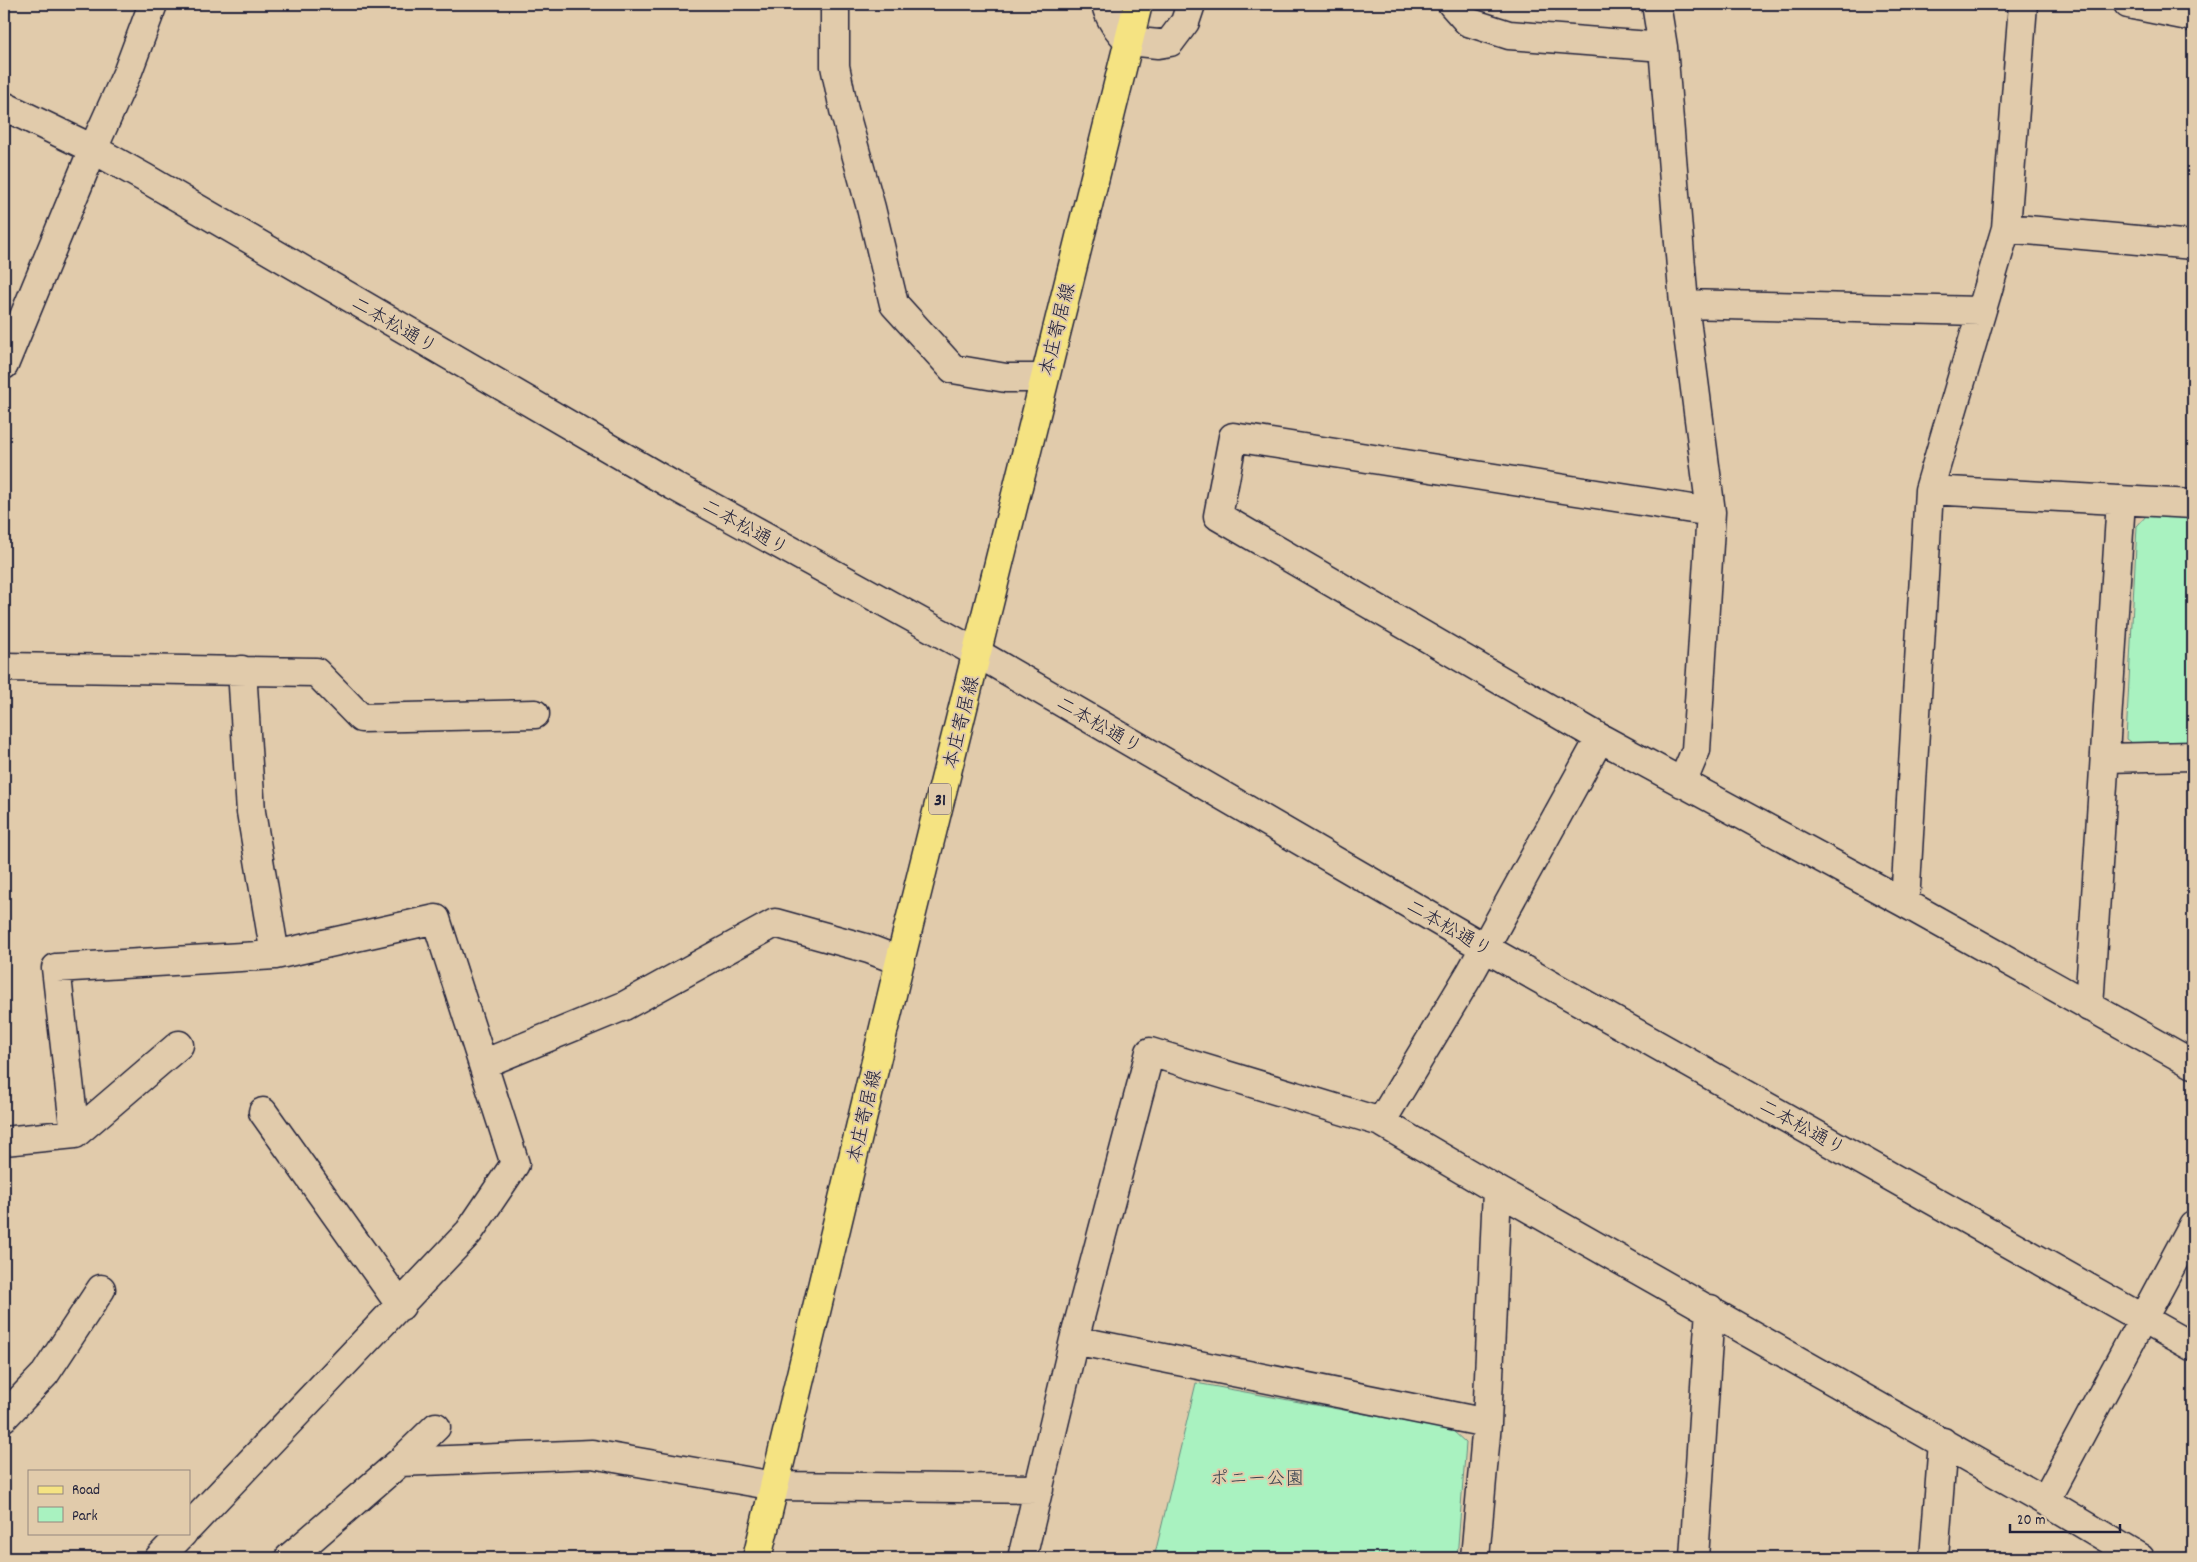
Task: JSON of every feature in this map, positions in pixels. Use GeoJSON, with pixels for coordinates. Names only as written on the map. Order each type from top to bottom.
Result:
{"type":"FeatureCollection","features":[{"type":"Feature","properties":{"kind":"main road","name":"本庄寄居線"},"geometry":{"type":"LineString","coordinates":[[757,1558],[900,961],[1138,4]]}},
{"type":"Feature","properties":{"kind":"street"},"geometry":{"type":"LineString","coordinates":[[4,365],[93,149],[128,71],[153,4]]}},
{"type":"Feature","properties":{"kind":"street"},"geometry":{"type":"LineString","coordinates":[[834,4],[836,75],[894,304],[954,369],[1006,378],[1044,378]]}},
{"type":"Feature","properties":{"kind":"street"},"geometry":{"type":"LineString","coordinates":[[1106,4],[1116,27],[1128,41],[1158,44],[1170,42],[1185,22],[1191,4]]}},
{"type":"Feature","properties":{"kind":"street"},"geometry":{"type":"LineString","coordinates":[[1452,4],[1468,22],[1509,35],[1663,47]]}},
{"type":"Feature","properties":{"kind":"street"},"geometry":{"type":"LineString","coordinates":[[1656,4],[1663,47],[1684,304],[1711,512],[1696,750],[1682,783]]}},
{"type":"Feature","properties":{"kind":"street"},"geometry":{"type":"LineString","coordinates":[[1904,903],[1929,490],[1980,311],[2006,228],[2023,4]]}},
{"type":"Feature","properties":{"kind":"street"},"geometry":{"type":"LineString","coordinates":[[2128,4],[2193,17]]}},
{"type":"Feature","properties":{"kind":"street","name":"二本松通り"},"geometry":{"type":"LineString","coordinates":[[4,106],[93,149],[674,486],[977,653],[1485,948],[2193,1347]]}},
{"type":"Feature","properties":{"kind":"street"},"geometry":{"type":"LineString","coordinates":[[2006,228],[2193,245]]}},
{"type":"Feature","properties":{"kind":"street"},"geometry":{"type":"LineString","coordinates":[[1684,304],[1980,311]]}},
{"type":"Feature","properties":{"kind":"street"},"geometry":{"type":"LineString","coordinates":[[1711,512],[1233,437],[1218,516],[1600,738],[1904,903],[2193,1064]]}},
{"type":"Feature","properties":{"kind":"street"},"geometry":{"type":"LineString","coordinates":[[1929,490],[2193,504]]}},
{"type":"Feature","properties":{"kind":"street"},"geometry":{"type":"LineString","coordinates":[[2090,1007],[2121,500]]}},
{"type":"Feature","properties":{"kind":"street"},"geometry":{"type":"LineString","coordinates":[[4,667],[316,672],[362,718],[534,714]]}},
{"type":"Feature","properties":{"kind":"street"},"geometry":{"type":"LineString","coordinates":[[242,670],[251,812],[275,955]]}},
{"type":"Feature","properties":{"kind":"street"},"geometry":{"type":"LineString","coordinates":[[1381,1122],[1485,948],[1600,738]]}},
{"type":"Feature","properties":{"kind":"street"},"geometry":{"type":"LineString","coordinates":[[2105,758],[2193,756]]}},
{"type":"Feature","properties":{"kind":"street"},"geometry":{"type":"LineString","coordinates":[[75,1134],[56,968],[275,955],[436,919],[515,1164],[469,1232],[190,1526]]}},
{"type":"Feature","properties":{"kind":"street"},"geometry":{"type":"LineString","coordinates":[[483,1064],[624,1006],[775,923],[869,948],[900,961]]}},
{"type":"Feature","properties":{"kind":"street"},"geometry":{"type":"LineString","coordinates":[[4,1141],[75,1134],[180,1045]]}},
{"type":"Feature","properties":{"kind":"street"},"geometry":{"type":"LineString","coordinates":[[1022,1558],[1074,1340],[1150,1052],[1381,1122],[1497,1190],[2046,1501],[2140,1558]]}},
{"type":"Feature","properties":{"kind":"street"},"geometry":{"type":"LineString","coordinates":[[263,1112],[400,1306]]}},
{"type":"Feature","properties":{"kind":"street"},"geometry":{"type":"LineString","coordinates":[[1475,1558],[1487,1424],[1497,1190]]}},
{"type":"Feature","properties":{"kind":"street"},"geometry":{"type":"LineString","coordinates":[[2046,1501],[2193,1225]]}},
{"type":"Feature","properties":{"kind":"street"},"geometry":{"type":"LineString","coordinates":[[4,1417],[45,1374],[101,1289]]}},
{"type":"Feature","properties":{"kind":"street"},"geometry":{"type":"LineString","coordinates":[[1694,1558],[1710,1309]]}},
{"type":"Feature","properties":{"kind":"street"},"geometry":{"type":"LineString","coordinates":[[1074,1340],[1487,1424]]}},
{"type":"Feature","properties":{"kind":"street"},"geometry":{"type":"LineString","coordinates":[[289,1558],[400,1462],[436,1427]]}},
{"type":"Feature","properties":{"kind":"street"},"geometry":{"type":"LineString","coordinates":[[1934,1558],[1943,1442]]}},
{"type":"Feature","properties":{"kind":"street"},"geometry":{"type":"LineString","coordinates":[[400,1462],[592,1454],[775,1486],[1038,1489]]}},
{"type":"Feature","properties":{"kind":"street"},"geometry":{"type":"LineString","coordinates":[[159,1558],[182,1534]]}},
{"type":"Feature","properties":{"kind":"green space"},"geometry":{"type":"Polygon","coordinates":[[[2147,515],[2193,518],[2193,744],[2137,747],[2126,739],[2137,526],[2147,515]]]}},
{"type":"Feature","properties":{"kind":"green space","name":"ポニー公園"},"geometry":{"type":"Polygon","coordinates":[[[1196,1383],[1452,1430],[1466,1443],[1457,1558],[1154,1558],[1196,1383]]]}}]}
